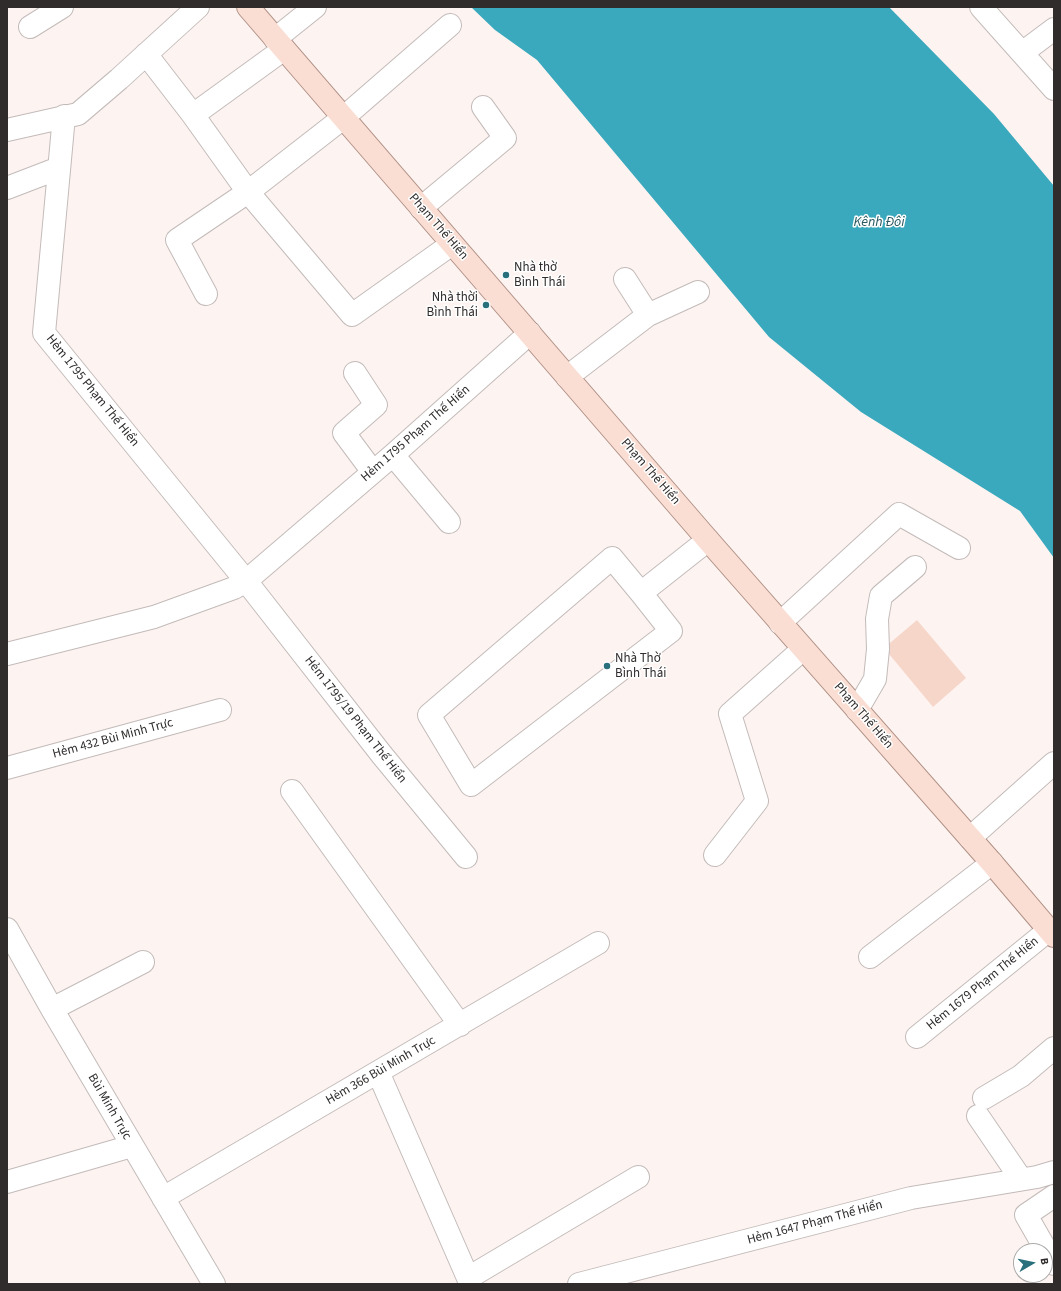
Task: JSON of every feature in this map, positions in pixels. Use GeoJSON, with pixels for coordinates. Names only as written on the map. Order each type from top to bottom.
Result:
{"type":"FeatureCollection","features":[{"type":"Feature","properties":{"kind":"main road","name":"Phạm Thế Hiển"},"geometry":{"type":"LineString","coordinates":[[248,7],[780,623],[1052,933]]}},
{"type":"Feature","properties":{"kind":"street"},"geometry":{"type":"LineString","coordinates":[[30,27],[62,7]]}},
{"type":"Feature","properties":{"kind":"street"},"geometry":{"type":"LineString","coordinates":[[7,130],[78,114],[198,7]]}},
{"type":"Feature","properties":{"kind":"street"},"geometry":{"type":"LineString","coordinates":[[193,115],[280,44],[315,7]]}},
{"type":"Feature","properties":{"kind":"street"},"geometry":{"type":"LineString","coordinates":[[981,7],[1054,89]]}},
{"type":"Feature","properties":{"kind":"street"},"geometry":{"type":"LineString","coordinates":[[206,294],[178,240],[248,192],[343,118],[450,25]]}},
{"type":"Feature","properties":{"kind":"street"},"geometry":{"type":"LineString","coordinates":[[1022,53],[1054,29]]}},
{"type":"Feature","properties":{"kind":"street"},"geometry":{"type":"LineString","coordinates":[[146,54],[193,115],[248,192],[352,316],[452,244]]}},
{"type":"Feature","properties":{"kind":"street"},"geometry":{"type":"LineString","coordinates":[[421,208],[505,138],[483,107]]}},
{"type":"Feature","properties":{"kind":"street","name":"Hẻm 1795 Phạm Thế Hiển"},"geometry":{"type":"LineString","coordinates":[[64,116],[44,333],[246,580]]}},
{"type":"Feature","properties":{"kind":"street"},"geometry":{"type":"LineString","coordinates":[[7,188],[59,168]]}},
{"type":"Feature","properties":{"kind":"street"},"geometry":{"type":"LineString","coordinates":[[625,279],[648,315]]}},
{"type":"Feature","properties":{"kind":"street"},"geometry":{"type":"LineString","coordinates":[[567,377],[648,315],[698,292]]}},
{"type":"Feature","properties":{"kind":"street","name":"Hẻm 1795 Phạm Thế Hiển"},"geometry":{"type":"LineString","coordinates":[[7,654],[154,617],[234,588],[246,580],[393,455],[530,333]]}},
{"type":"Feature","properties":{"kind":"street"},"geometry":{"type":"LineString","coordinates":[[356,373],[376,405],[344,432],[373,472]]}},
{"type":"Feature","properties":{"kind":"street"},"geometry":{"type":"LineString","coordinates":[[393,455],[450,522]]}},
{"type":"Feature","properties":{"kind":"street"},"geometry":{"type":"LineString","coordinates":[[780,623],[899,514],[959,548]]}},
{"type":"Feature","properties":{"kind":"street"},"geometry":{"type":"LineString","coordinates":[[641,593],[708,540]]}},
{"type":"Feature","properties":{"kind":"street"},"geometry":{"type":"LineString","coordinates":[[612,558],[641,593],[671,631],[471,785],[429,715],[612,558]]}},
{"type":"Feature","properties":{"kind":"street"},"geometry":{"type":"LineString","coordinates":[[857,710],[875,679],[878,649],[877,619],[881,596],[915,566]]}},
{"type":"Feature","properties":{"kind":"street","name":"Hẻm 1795/19 Phạm Thế Hiển"},"geometry":{"type":"LineString","coordinates":[[246,580],[382,755],[466,857]]}},
{"type":"Feature","properties":{"kind":"street"},"geometry":{"type":"LineString","coordinates":[[715,855],[757,800],[730,714],[803,649]]}},
{"type":"Feature","properties":{"kind":"street","name":"Hẻm 432 Bùi Minh Trực"},"geometry":{"type":"LineString","coordinates":[[7,768],[220,710]]}},
{"type":"Feature","properties":{"kind":"street"},"geometry":{"type":"LineString","coordinates":[[970,838],[1054,764]]}},
{"type":"Feature","properties":{"kind":"street"},"geometry":{"type":"LineString","coordinates":[[292,791],[460,1025]]}},
{"type":"Feature","properties":{"kind":"street"},"geometry":{"type":"LineString","coordinates":[[870,957],[992,863]]}},
{"type":"Feature","properties":{"kind":"street","name":"Bùi Minh Trực"},"geometry":{"type":"LineString","coordinates":[[7,929],[52,1009],[214,1284]]}},
{"type":"Feature","properties":{"kind":"street","name":"Hẻm 1679 Phạm Thế Hiển"},"geometry":{"type":"LineString","coordinates":[[917,1037],[1052,933]]}},
{"type":"Feature","properties":{"kind":"street","name":"Hẻm 366 Bùi Minh Trực"},"geometry":{"type":"LineString","coordinates":[[163,1198],[598,943]]}},
{"type":"Feature","properties":{"kind":"street"},"geometry":{"type":"LineString","coordinates":[[52,1009],[143,962]]}},
{"type":"Feature","properties":{"kind":"street"},"geometry":{"type":"LineString","coordinates":[[1021,1179],[981,1107],[1054,1048]]}},
{"type":"Feature","properties":{"kind":"street"},"geometry":{"type":"LineString","coordinates":[[378,1072],[468,1278],[638,1178]]}},
{"type":"Feature","properties":{"kind":"street"},"geometry":{"type":"LineString","coordinates":[[7,1182],[132,1146]]}},
{"type":"Feature","properties":{"kind":"street","name":"Hẻm 1647 Phạm Thế Hiển"},"geometry":{"type":"LineString","coordinates":[[579,1284],[602,1281],[911,1198],[1021,1179],[1054,1176]]}},
{"type":"Feature","properties":{"kind":"street"},"geometry":{"type":"LineString","coordinates":[[1054,1196],[1026,1216],[1054,1264]]}},
{"type":"Feature","properties":{"kind":"water","name":"Kênh Đôi"},"geometry":{"type":"Polygon","coordinates":[[[471,7],[889,7],[994,114],[1054,186],[1054,558],[1020,511],[861,412],[769,337],[537,60],[495,30],[471,7]]]}},
{"type":"Feature","properties":{"kind":"building"},"geometry":{"type":"Polygon","coordinates":[[[917,620],[966,678],[933,707],[884,648],[917,620]]]}},
{"type":"Feature","properties":{"kind":"place","name":"Nhà thờ Bình Thái"},"geometry":{"type":"Point","coordinates":[506,275]}},
{"type":"Feature","properties":{"kind":"place","name":"Nhà thời Bình Thái"},"geometry":{"type":"Point","coordinates":[486,305]}},
{"type":"Feature","properties":{"kind":"place","name":"Nhà Thờ Bình Thái"},"geometry":{"type":"Point","coordinates":[607,666]}}]}
